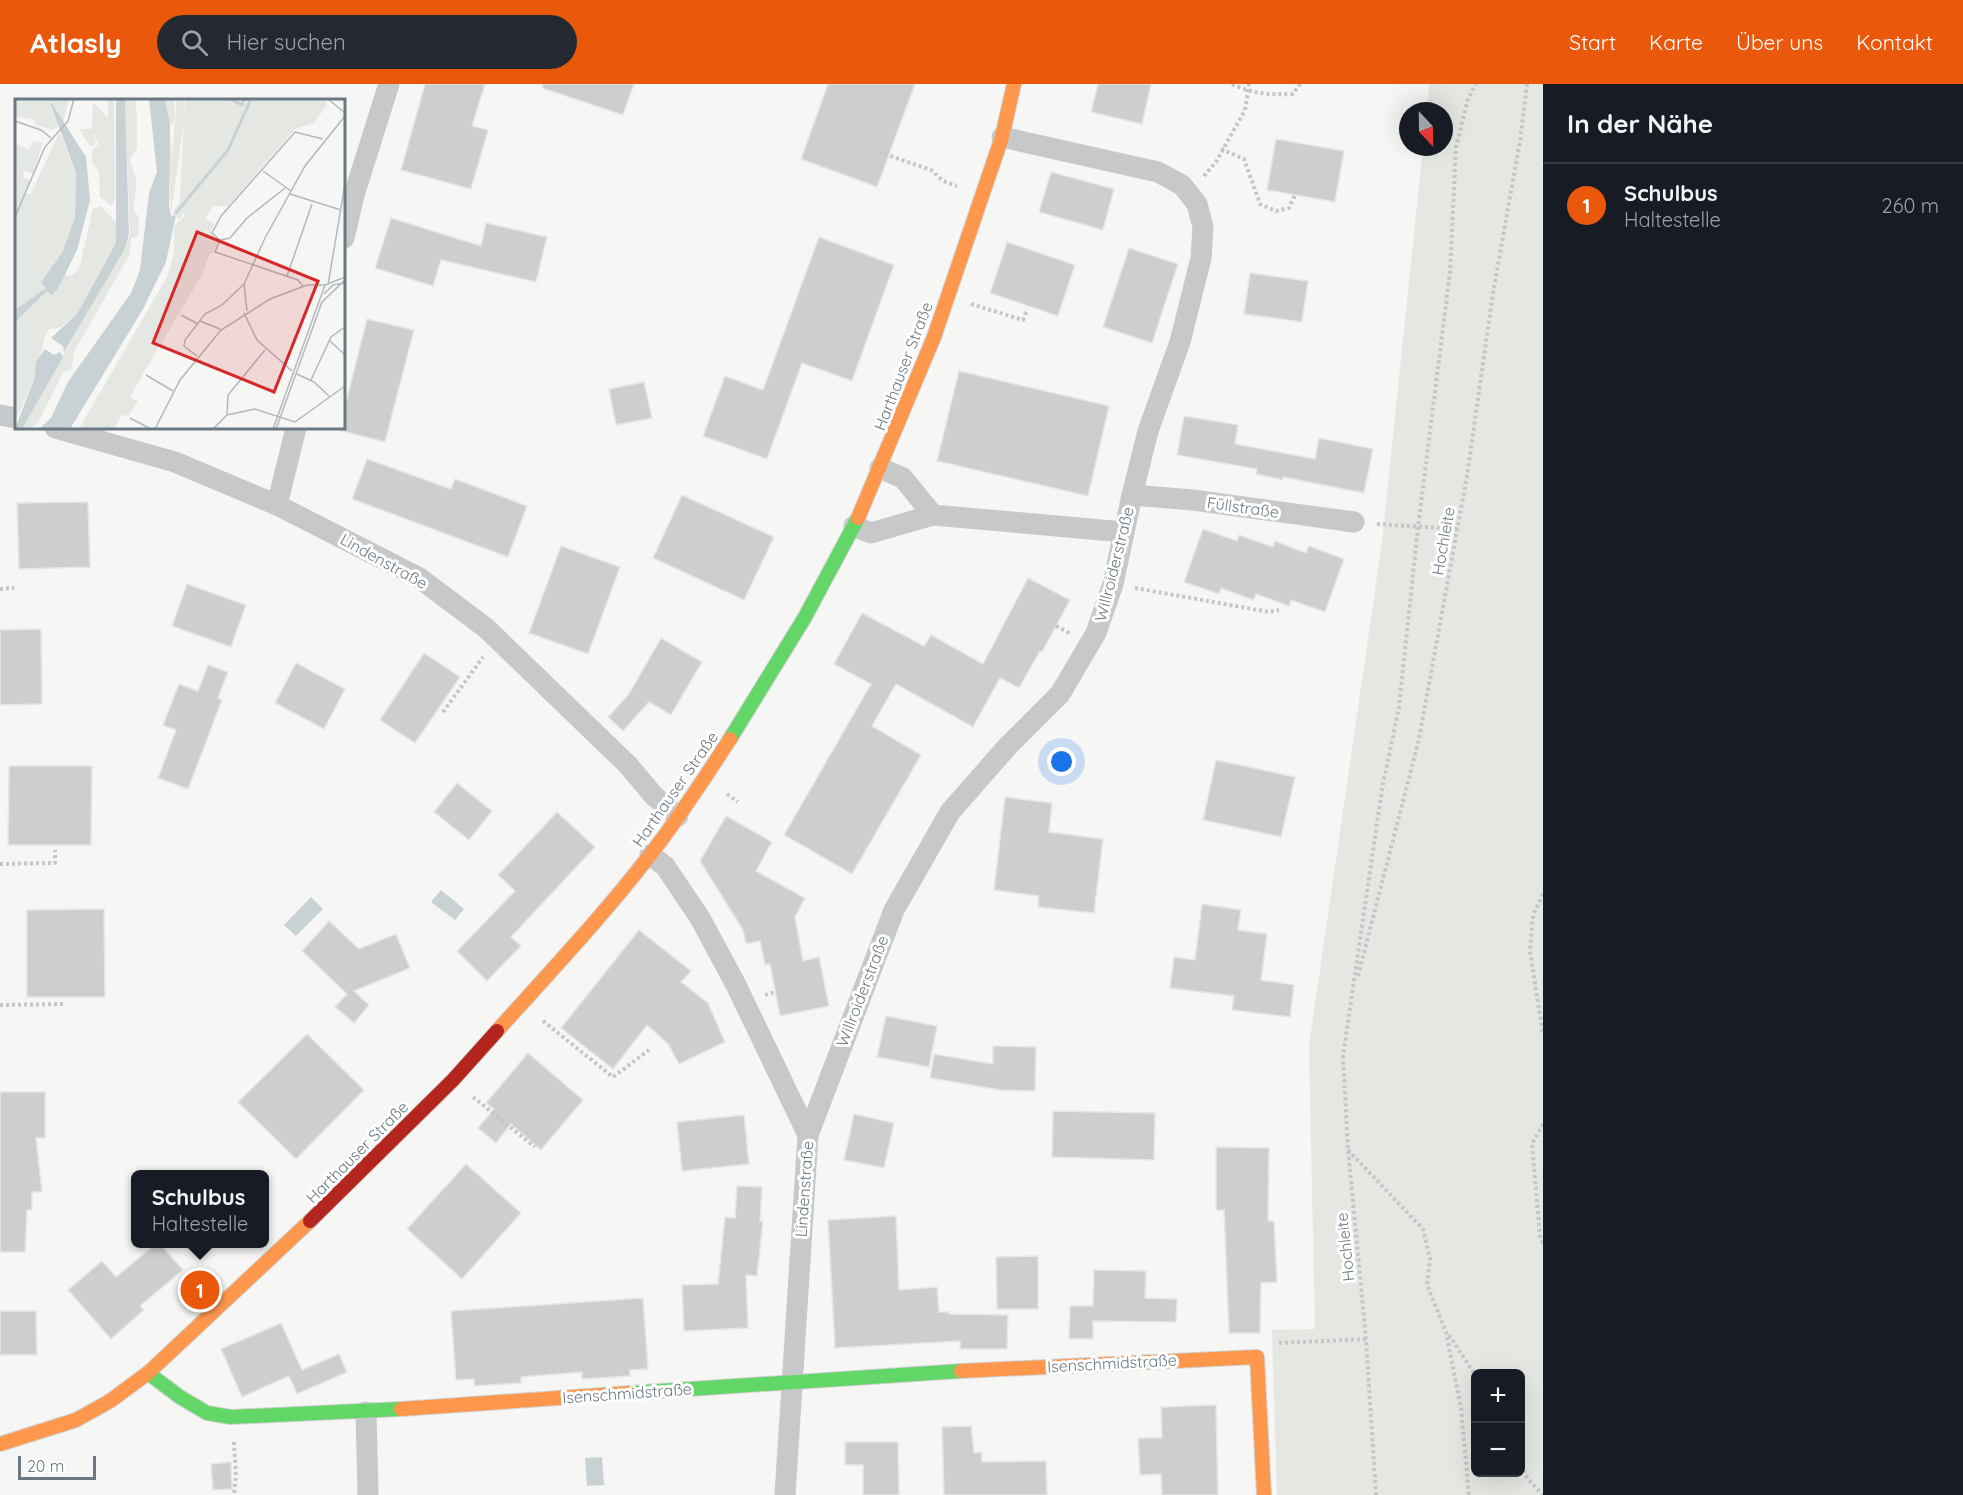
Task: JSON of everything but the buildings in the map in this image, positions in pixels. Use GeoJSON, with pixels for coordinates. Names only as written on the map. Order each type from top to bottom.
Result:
{"type":"FeatureCollection","features":[{"type":"Feature","properties":{"kind":"street"},"geometry":{"type":"LineString","coordinates":[[345,234],[354,195],[389,84]]}},
{"type":"Feature","properties":{"kind":"street","name":"Harthauser Straße"},"geometry":{"type":"LineString","coordinates":[[148,1373],[323,1209],[453,1080],[587,932],[650,855],[678,816],[753,704],[806,616],[854,526],[907,404],[948,296],[1002,136],[1014,84]]}},
{"type":"Feature","properties":{"kind":"street","name":"Willroiderstraße"},"geometry":{"type":"LineString","coordinates":[[808,1135],[894,910],[950,812],[1007,747],[1060,694],[1096,633],[1113,584],[1148,431],[1180,342],[1202,258],[1203,227],[1197,204],[1182,185],[1158,172],[1002,136]]}},
{"type":"Feature","properties":{"kind":"street"},"geometry":{"type":"LineString","coordinates":[[0,415],[15,418]]}},
{"type":"Feature","properties":{"kind":"street","name":"Lindenstraße"},"geometry":{"type":"LineString","coordinates":[[60,429],[175,462],[277,505],[418,578],[486,628],[628,765],[654,796],[678,816]]}},
{"type":"Feature","properties":{"kind":"street"},"geometry":{"type":"LineString","coordinates":[[277,505],[296,429]]}},
{"type":"Feature","properties":{"kind":"street"},"geometry":{"type":"LineString","coordinates":[[880,468],[903,478],[933,515]]}},
{"type":"Feature","properties":{"kind":"street","name":"Füllstraße"},"geometry":{"type":"LineString","coordinates":[[1132,495],[1193,500],[1354,522]]}},
{"type":"Feature","properties":{"kind":"street"},"geometry":{"type":"LineString","coordinates":[[854,526],[871,533],[933,515],[1124,532]]}},
{"type":"Feature","properties":{"kind":"street","name":"Lindenstraße"},"geometry":{"type":"LineString","coordinates":[[650,855],[665,866],[700,918],[736,985],[808,1135],[785,1495]]}},
{"type":"Feature","properties":{"kind":"street"},"geometry":{"type":"LineString","coordinates":[[1257,1357],[1264,1495]]}},
{"type":"Feature","properties":{"kind":"street","name":"Isenschmidstraße"},"geometry":{"type":"LineString","coordinates":[[148,1373],[180,1397],[207,1413],[231,1417],[366,1412],[791,1381],[1257,1357]]}},
{"type":"Feature","properties":{"kind":"street"},"geometry":{"type":"LineString","coordinates":[[0,1444],[76,1420],[110,1401],[148,1373]]}},
{"type":"Feature","properties":{"kind":"street"},"geometry":{"type":"LineString","coordinates":[[366,1412],[368,1495]]}},
{"type":"Feature","properties":{"kind":"street"},"geometry":{"type":"LineString","coordinates":[[0,1432],[26,1437]]}},
{"type":"Feature","properties":{"kind":"street"},"geometry":{"type":"LineString","coordinates":[[0,1454],[26,1437]]}},
{"type":"Feature","properties":{"kind":"path"},"geometry":{"type":"LineString","coordinates":[[1232,84],[1249,92],[1266,95],[1293,94],[1300,84]]}},
{"type":"Feature","properties":{"kind":"path"},"geometry":{"type":"LineString","coordinates":[[1216,162],[1221,149],[1245,110],[1249,84]]}},
{"type":"Feature","properties":{"kind":"path","name":"Hochleite"},"geometry":{"type":"LineString","coordinates":[[1376,1495],[1366,1339],[1348,1149],[1343,1056],[1382,789],[1399,707],[1418,526],[1450,272],[1456,147],[1468,99],[1476,84]]}},
{"type":"Feature","properties":{"kind":"path","name":"Hochleite"},"geometry":{"type":"LineString","coordinates":[[1353,997],[1419,739],[1467,476],[1493,293],[1520,141],[1527,84]]}},
{"type":"Feature","properties":{"kind":"path"},"geometry":{"type":"LineString","coordinates":[[1221,149],[1244,159],[1260,204],[1276,211],[1289,208],[1295,195]]}},
{"type":"Feature","properties":{"kind":"path"},"geometry":{"type":"LineString","coordinates":[[879,152],[931,170],[943,181],[983,194]]}},
{"type":"Feature","properties":{"kind":"path"},"geometry":{"type":"LineString","coordinates":[[948,296],[1023,320],[1027,309]]}},
{"type":"Feature","properties":{"kind":"path"},"geometry":{"type":"LineString","coordinates":[[1354,522],[1457,529]]}},
{"type":"Feature","properties":{"kind":"path"},"geometry":{"type":"LineString","coordinates":[[1113,584],[1269,612],[1279,610]]}},
{"type":"Feature","properties":{"kind":"path"},"geometry":{"type":"LineString","coordinates":[[0,589],[14,588]]}},
{"type":"Feature","properties":{"kind":"path"},"geometry":{"type":"LineString","coordinates":[[443,712],[497,639]]}},
{"type":"Feature","properties":{"kind":"path"},"geometry":{"type":"LineString","coordinates":[[730,796],[738,802]]}},
{"type":"Feature","properties":{"kind":"path"},"geometry":{"type":"LineString","coordinates":[[0,864],[55,863],[55,850]]}},
{"type":"Feature","properties":{"kind":"path"},"geometry":{"type":"LineString","coordinates":[[1543,894],[1533,915],[1530,951],[1543,1035]]}},
{"type":"Feature","properties":{"kind":"path"},"geometry":{"type":"LineString","coordinates":[[0,1005],[63,1004]]}},
{"type":"Feature","properties":{"kind":"path"},"geometry":{"type":"LineString","coordinates":[[522,1004],[613,1077],[649,1050]]}},
{"type":"Feature","properties":{"kind":"path"},"geometry":{"type":"LineString","coordinates":[[453,1080],[535,1147]]}},
{"type":"Feature","properties":{"kind":"path"},"geometry":{"type":"LineString","coordinates":[[1543,1124],[1532,1144],[1540,1237],[1543,1244]]}},
{"type":"Feature","properties":{"kind":"path"},"geometry":{"type":"LineString","coordinates":[[1348,1149],[1423,1229],[1430,1259],[1427,1285],[1446,1332],[1461,1408],[1469,1495]]}},
{"type":"Feature","properties":{"kind":"path"},"geometry":{"type":"LineString","coordinates":[[1446,1332],[1471,1369]]}},
{"type":"Feature","properties":{"kind":"path"},"geometry":{"type":"LineString","coordinates":[[1257,1357],[1271,1343],[1366,1339]]}},
{"type":"Feature","properties":{"kind":"path"},"geometry":{"type":"LineString","coordinates":[[234,1443],[236,1476],[234,1495]]}},
{"type":"Feature","properties":{"kind":"path"},"geometry":{"type":"LineString","coordinates":[[1525,1473],[1543,1495]]}},
{"type":"Feature","properties":{"kind":"shaded area"},"geometry":{"type":"Polygon","coordinates":[[[1429,84],[1543,84],[1543,1495],[1277,1495],[1272,1330],[1315,1329],[1309,1046],[1382,542],[1422,156],[1453,156],[1453,102],[1428,102],[1429,84]]]}},
{"type":"Feature","properties":{"kind":"shaded area"},"geometry":{"type":"Polygon","coordinates":[[[441,890],[464,909],[455,920],[431,902],[441,890]]]}},
{"type":"Feature","properties":{"kind":"shaded area"},"geometry":{"type":"Polygon","coordinates":[[[311,897],[323,909],[296,936],[284,925],[311,897]]]}},
{"type":"Feature","properties":{"kind":"shaded area"},"geometry":{"type":"Polygon","coordinates":[[[602,1457],[604,1485],[587,1486],[585,1458],[602,1457]]]}},
{"type":"Feature","properties":{"kind":"traffic: fast"},"geometry":{"type":"LineString","coordinates":[[730,739],[805,617],[858,518]]}},
{"type":"Feature","properties":{"kind":"traffic: fast"},"geometry":{"type":"LineString","coordinates":[[630,1393],[961,1371]]}},
{"type":"Feature","properties":{"kind":"traffic: fast"},"geometry":{"type":"LineString","coordinates":[[148,1373],[180,1397],[207,1413],[231,1417],[401,1409]]}},
{"type":"Feature","properties":{"kind":"traffic: slow"},"geometry":{"type":"LineString","coordinates":[[858,518],[934,337],[1002,137],[1014,84]]}},
{"type":"Feature","properties":{"kind":"traffic: slow"},"geometry":{"type":"LineString","coordinates":[[497,1031],[632,878],[681,813],[730,739]]}},
{"type":"Feature","properties":{"kind":"traffic: slow"},"geometry":{"type":"LineString","coordinates":[[0,1444],[76,1420],[110,1401],[148,1373],[310,1221]]}},
{"type":"Feature","properties":{"kind":"traffic: slow"},"geometry":{"type":"LineString","coordinates":[[961,1371],[1257,1357],[1264,1495]]}},
{"type":"Feature","properties":{"kind":"traffic: slow"},"geometry":{"type":"LineString","coordinates":[[401,1409],[630,1393]]}},
{"type":"Feature","properties":{"kind":"traffic: jam"},"geometry":{"type":"LineString","coordinates":[[310,1221],[453,1080],[497,1031]]}},
{"type":"Feature","properties":{"kind":"place","name":"Schulbus"},"geometry":{"type":"Point","coordinates":[200,1290]}}]}
